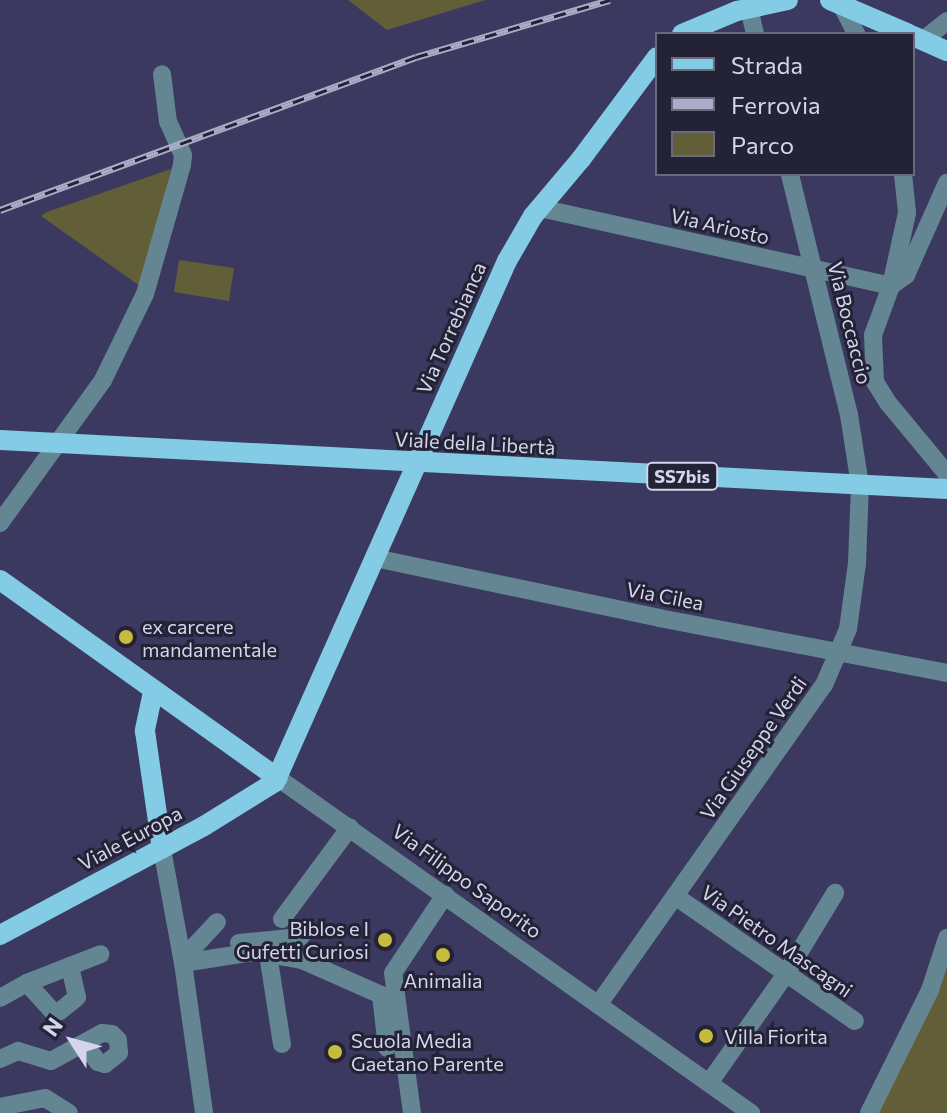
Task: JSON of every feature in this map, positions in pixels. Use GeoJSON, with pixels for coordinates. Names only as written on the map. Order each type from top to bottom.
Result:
{"type":"FeatureCollection","features":[{"type":"Feature","properties":{"kind":"main road"},"geometry":{"type":"LineString","coordinates":[[686,32],[740,6],[788,0]]}},
{"type":"Feature","properties":{"kind":"main road"},"geometry":{"type":"LineString","coordinates":[[835,1],[904,32]]}},
{"type":"Feature","properties":{"kind":"main road"},"geometry":{"type":"LineString","coordinates":[[915,37],[947,51]]}},
{"type":"Feature","properties":{"kind":"main road","name":"Via Torrebianca"},"geometry":{"type":"LineString","coordinates":[[278,778],[507,261],[540,208],[655,60]]}},
{"type":"Feature","properties":{"kind":"main road","name":"Viale della Libertà"},"geometry":{"type":"LineString","coordinates":[[0,440],[417,464],[947,489]]}},
{"type":"Feature","properties":{"kind":"main road","name":"Via Filippo Saporito"},"geometry":{"type":"LineString","coordinates":[[0,580],[153,692],[278,778]]}},
{"type":"Feature","properties":{"kind":"main road"},"geometry":{"type":"LineString","coordinates":[[153,692],[145,731],[162,849]]}},
{"type":"Feature","properties":{"kind":"main road","name":"Viale Europa"},"geometry":{"type":"LineString","coordinates":[[0,935],[268,790],[278,778]]}},
{"type":"Feature","properties":{"kind":"street"},"geometry":{"type":"LineString","coordinates":[[835,1],[855,32]]}},
{"type":"Feature","properties":{"kind":"street"},"geometry":{"type":"LineString","coordinates":[[740,6],[754,32]]}},
{"type":"Feature","properties":{"kind":"street"},"geometry":{"type":"LineString","coordinates":[[915,37],[947,21]]}},
{"type":"Feature","properties":{"kind":"street"},"geometry":{"type":"LineString","coordinates":[[0,523],[103,380],[145,294],[183,155],[168,122],[162,74]]}},
{"type":"Feature","properties":{"kind":"street","name":"Via Boccaccio"},"geometry":{"type":"LineString","coordinates":[[791,176],[849,415],[860,485]]}},
{"type":"Feature","properties":{"kind":"street"},"geometry":{"type":"LineString","coordinates":[[903,176],[907,213],[891,286],[873,335],[875,382],[889,404],[947,474]]}},
{"type":"Feature","properties":{"kind":"street"},"geometry":{"type":"LineString","coordinates":[[891,286],[906,275],[947,183]]}},
{"type":"Feature","properties":{"kind":"street","name":"Via Ariosto"},"geometry":{"type":"LineString","coordinates":[[540,208],[891,286]]}},
{"type":"Feature","properties":{"kind":"street","name":"Via Giuseppe Verdi"},"geometry":{"type":"LineString","coordinates":[[598,1005],[824,685],[841,652],[857,563],[860,485]]}},
{"type":"Feature","properties":{"kind":"street","name":"Via Cilea"},"geometry":{"type":"LineString","coordinates":[[375,558],[659,618],[947,673]]}},
{"type":"Feature","properties":{"kind":"street","name":"Via Filippo Saporito"},"geometry":{"type":"LineString","coordinates":[[278,778],[751,1113]]}},
{"type":"Feature","properties":{"kind":"street"},"geometry":{"type":"LineString","coordinates":[[282,919],[350,827]]}},
{"type":"Feature","properties":{"kind":"street"},"geometry":{"type":"LineString","coordinates":[[162,849],[185,955],[204,1113]]}},
{"type":"Feature","properties":{"kind":"street"},"geometry":{"type":"LineString","coordinates":[[709,1083],[786,974],[835,893]]}},
{"type":"Feature","properties":{"kind":"street"},"geometry":{"type":"LineString","coordinates":[[412,1113],[393,973],[445,895]]}},
{"type":"Feature","properties":{"kind":"street","name":"Via Pietro Mascagni"},"geometry":{"type":"LineString","coordinates":[[675,896],[855,1021]]}},
{"type":"Feature","properties":{"kind":"street"},"geometry":{"type":"LineString","coordinates":[[185,955],[217,922]]}},
{"type":"Feature","properties":{"kind":"street"},"geometry":{"type":"LineString","coordinates":[[185,955],[281,936],[300,937],[306,930]]}},
{"type":"Feature","properties":{"kind":"street"},"geometry":{"type":"LineString","coordinates":[[869,1113],[930,990],[947,938]]}},
{"type":"Feature","properties":{"kind":"street"},"geometry":{"type":"LineString","coordinates":[[185,955],[260,951],[302,960],[381,995],[387,1048]]}},
{"type":"Feature","properties":{"kind":"street"},"geometry":{"type":"LineString","coordinates":[[0,998],[27,983],[101,954]]}},
{"type":"Feature","properties":{"kind":"street"},"geometry":{"type":"LineString","coordinates":[[268,954],[282,1044]]}},
{"type":"Feature","properties":{"kind":"street"},"geometry":{"type":"LineString","coordinates":[[27,983],[54,1013],[60,1011],[77,997],[70,966]]}},
{"type":"Feature","properties":{"kind":"street"},"geometry":{"type":"LineString","coordinates":[[0,1059],[18,1051],[51,1061],[85,1045]]}},
{"type":"Feature","properties":{"kind":"street"},"geometry":{"type":"LineString","coordinates":[[0,1107],[45,1098],[69,1113]]}},
{"type":"Feature","properties":{"kind":"green space"},"geometry":{"type":"Polygon","coordinates":[[[348,0],[485,0],[387,30],[348,0]]]}},
{"type":"Feature","properties":{"kind":"green space"},"geometry":{"type":"Polygon","coordinates":[[[171,169],[140,286],[41,216],[47,212],[171,169]]]}},
{"type":"Feature","properties":{"kind":"green space"},"geometry":{"type":"Polygon","coordinates":[[[179,260],[234,268],[229,301],[174,292],[179,260]]]}},
{"type":"Feature","properties":{"kind":"green space"},"geometry":{"type":"Polygon","coordinates":[[[947,957],[947,1113],[876,1113],[947,957]]]}},
{"type":"Feature","properties":{"kind":"railway"},"geometry":{"type":"LineString","coordinates":[[0,210],[416,57],[610,0]]}},
{"type":"Feature","properties":{"kind":"place","name":"ex carcere mandamentale"},"geometry":{"type":"Point","coordinates":[126,637]}},
{"type":"Feature","properties":{"kind":"place","name":"Biblos e I Gufetti Curiosi"},"geometry":{"type":"Point","coordinates":[385,940]}},
{"type":"Feature","properties":{"kind":"place","name":"Animalia"},"geometry":{"type":"Point","coordinates":[443,955]}},
{"type":"Feature","properties":{"kind":"place","name":"Villa Fiorita"},"geometry":{"type":"Point","coordinates":[706,1036]}},
{"type":"Feature","properties":{"kind":"place","name":"Scuola Media Gaetano Parente"},"geometry":{"type":"Point","coordinates":[335,1052]}}]}
